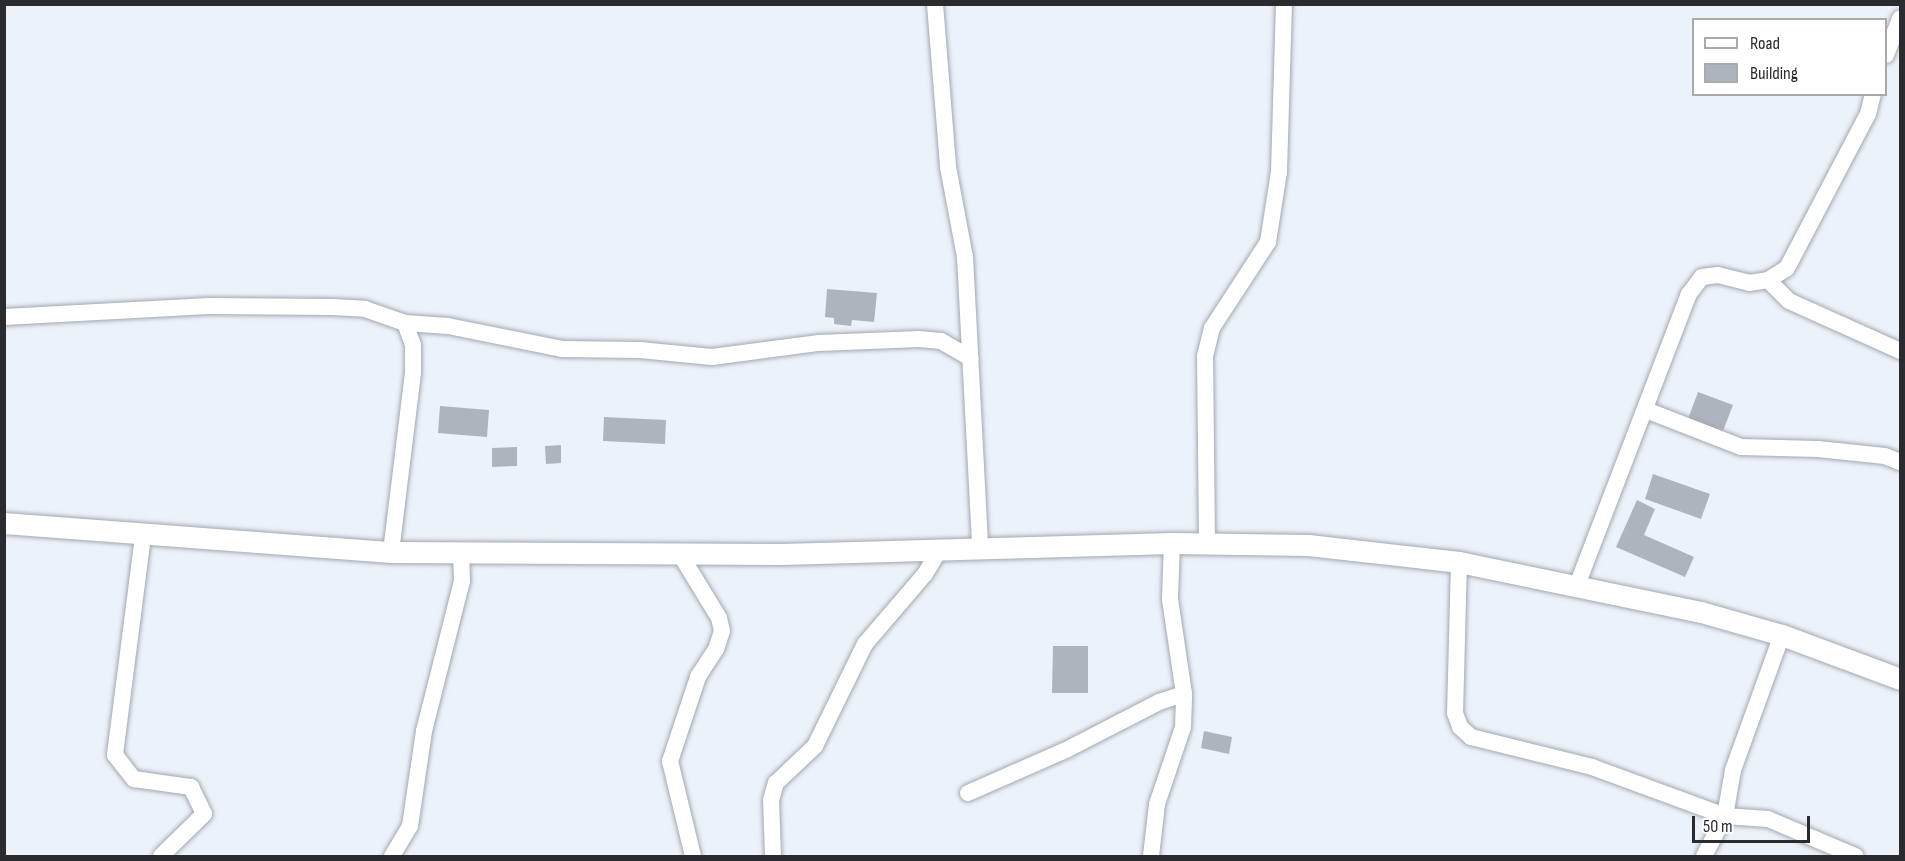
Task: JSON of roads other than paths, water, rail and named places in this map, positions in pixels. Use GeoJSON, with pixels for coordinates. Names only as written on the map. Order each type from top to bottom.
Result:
{"type":"FeatureCollection","features":[{"type":"Feature","properties":{"kind":"street"},"geometry":{"type":"LineString","coordinates":[[935,4],[948,167],[965,257],[980,547]]}},
{"type":"Feature","properties":{"kind":"street"},"geometry":{"type":"LineString","coordinates":[[1207,543],[1205,356],[1212,328],[1268,242],[1279,172],[1284,4]]}},
{"type":"Feature","properties":{"kind":"street"},"geometry":{"type":"LineString","coordinates":[[1887,52],[1900,19]]}},
{"type":"Feature","properties":{"kind":"street"},"geometry":{"type":"LineString","coordinates":[[1576,588],[1689,294],[1702,277],[1718,275],[1749,284],[1768,280],[1787,268],[1868,114],[1872,96]]}},
{"type":"Feature","properties":{"kind":"street"},"geometry":{"type":"LineString","coordinates":[[1768,280],[1789,301],[1900,351]]}},
{"type":"Feature","properties":{"kind":"street"},"geometry":{"type":"LineString","coordinates":[[4,317],[209,306],[332,307],[365,309],[405,323],[448,326],[562,349],[640,350],[712,357],[749,355],[819,343],[919,339],[941,341],[971,358]]}},
{"type":"Feature","properties":{"kind":"street"},"geometry":{"type":"LineString","coordinates":[[392,552],[413,373],[413,345],[405,323]]}},
{"type":"Feature","properties":{"kind":"street"},"geometry":{"type":"LineString","coordinates":[[1646,410],[1741,447],[1818,449],[1886,456],[1900,462]]}},
{"type":"Feature","properties":{"kind":"street"},"geometry":{"type":"LineString","coordinates":[[4,523],[143,536],[392,552],[680,554],[1172,543],[1308,545],[1459,562],[1701,612],[1782,635],[1900,679]]}},
{"type":"Feature","properties":{"kind":"street"},"geometry":{"type":"LineString","coordinates":[[143,536],[115,755],[134,779],[191,787],[204,814],[161,856]]}},
{"type":"Feature","properties":{"kind":"street"},"geometry":{"type":"LineString","coordinates":[[1151,856],[1157,804],[1183,727],[1184,694],[1171,620],[1172,543]]}},
{"type":"Feature","properties":{"kind":"street"},"geometry":{"type":"LineString","coordinates":[[773,856],[771,800],[776,783],[814,746],[865,644],[925,574],[940,549]]}},
{"type":"Feature","properties":{"kind":"street"},"geometry":{"type":"LineString","coordinates":[[392,856],[410,826],[424,731],[462,581],[461,552]]}},
{"type":"Feature","properties":{"kind":"street"},"geometry":{"type":"LineString","coordinates":[[680,554],[719,618],[722,631],[717,649],[698,677],[670,761],[693,856]]}},
{"type":"Feature","properties":{"kind":"street"},"geometry":{"type":"LineString","coordinates":[[1459,562],[1455,713],[1460,727],[1472,737],[1593,767],[1725,816],[1768,819],[1855,856]]}},
{"type":"Feature","properties":{"kind":"street"},"geometry":{"type":"LineString","coordinates":[[1704,856],[1725,816],[1733,770],[1782,635]]}},
{"type":"Feature","properties":{"kind":"street"},"geometry":{"type":"LineString","coordinates":[[968,794],[1066,750],[1159,702],[1184,694]]}}]}
